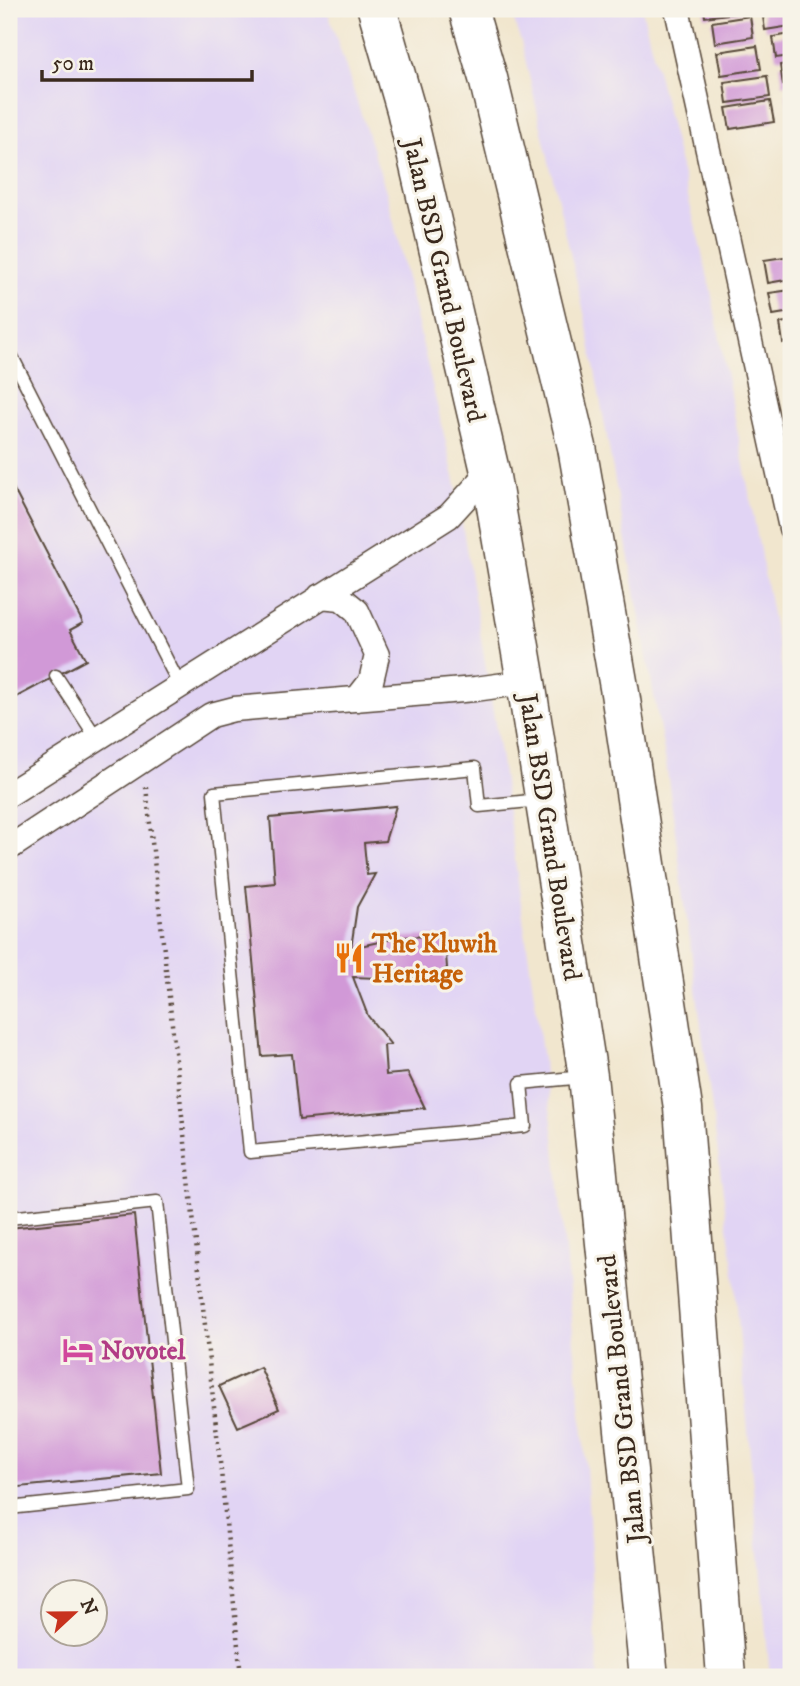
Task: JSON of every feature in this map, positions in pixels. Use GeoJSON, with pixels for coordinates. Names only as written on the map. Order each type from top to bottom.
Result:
{"type":"FeatureCollection","features":[{"type":"Feature","properties":{"kind":"main road","name":"Jalan BSD Grand Boulevard"},"geometry":{"type":"LineString","coordinates":[[377,9],[406,110],[490,471],[526,682],[588,1076],[649,1677]]}},
{"type":"Feature","properties":{"kind":"main road"},"geometry":{"type":"LineString","coordinates":[[468,9],[488,78],[576,447],[620,693],[682,1108],[726,1677]]}},
{"type":"Feature","properties":{"kind":"street"},"geometry":{"type":"LineString","coordinates":[[677,9],[791,528]]}},
{"type":"Feature","properties":{"kind":"street"},"geometry":{"type":"LineString","coordinates":[[9,794],[179,684],[449,516],[490,471]]}},
{"type":"Feature","properties":{"kind":"street"},"geometry":{"type":"LineString","coordinates":[[320,596],[341,598],[357,611],[376,655],[371,681],[357,699]]}},
{"type":"Feature","properties":{"kind":"street"},"geometry":{"type":"LineString","coordinates":[[9,848],[211,715],[526,682]]}},
{"type":"Feature","properties":{"kind":"lane"},"geometry":{"type":"LineString","coordinates":[[9,351],[179,684]]}},
{"type":"Feature","properties":{"kind":"lane"},"geometry":{"type":"LineString","coordinates":[[56,676],[96,737]]}},
{"type":"Feature","properties":{"kind":"lane"},"geometry":{"type":"LineString","coordinates":[[545,799],[479,806],[475,768],[214,793],[250,1153],[525,1126],[521,1083],[588,1076]]}},
{"type":"Feature","properties":{"kind":"lane"},"geometry":{"type":"LineString","coordinates":[[9,1218],[157,1202],[188,1489],[9,1508]]}},
{"type":"Feature","properties":{"kind":"path"},"geometry":{"type":"LineString","coordinates":[[142,758],[221,1471],[241,1677]]}},
{"type":"Feature","properties":{"kind":"shaded area"},"geometry":{"type":"Polygon","coordinates":[[[9,9],[327,9],[387,194],[455,481],[500,754],[554,1137],[586,1466],[598,1677],[9,1677],[9,9]]]}},
{"type":"Feature","properties":{"kind":"shaded area"},"geometry":{"type":"Polygon","coordinates":[[[510,9],[642,9],[710,286],[791,715],[791,1677],[770,1677],[734,1274],[666,762],[586,321],[521,41],[510,9]]]}},
{"type":"Feature","properties":{"kind":"building"},"geometry":{"type":"Polygon","coordinates":[[[704,9],[744,9],[745,12],[705,17],[704,9]]]}},
{"type":"Feature","properties":{"kind":"building"},"geometry":{"type":"Polygon","coordinates":[[[791,9],[791,26],[765,30],[762,10],[791,9]]]}},
{"type":"Feature","properties":{"kind":"building"},"geometry":{"type":"Polygon","coordinates":[[[750,16],[753,37],[715,43],[712,22],[750,16]]]}},
{"type":"Feature","properties":{"kind":"building"},"geometry":{"type":"Polygon","coordinates":[[[791,34],[791,56],[776,58],[773,37],[791,34]]]}},
{"type":"Feature","properties":{"kind":"building"},"geometry":{"type":"Polygon","coordinates":[[[757,46],[761,69],[721,75],[717,52],[757,46]]]}},
{"type":"Feature","properties":{"kind":"building"},"geometry":{"type":"Polygon","coordinates":[[[791,63],[791,83],[783,85],[780,65],[791,63]]]}},
{"type":"Feature","properties":{"kind":"building"},"geometry":{"type":"Polygon","coordinates":[[[767,76],[770,97],[727,103],[724,82],[767,76]]]}},
{"type":"Feature","properties":{"kind":"building"},"geometry":{"type":"Polygon","coordinates":[[[791,93],[791,116],[790,116],[786,94],[791,93]]]}},
{"type":"Feature","properties":{"kind":"building"},"geometry":{"type":"Polygon","coordinates":[[[770,101],[774,122],[730,129],[726,108],[770,101]]]}},
{"type":"Feature","properties":{"kind":"building"},"geometry":{"type":"Polygon","coordinates":[[[791,256],[791,279],[768,283],[764,260],[791,256]]]}},
{"type":"Feature","properties":{"kind":"building"},"geometry":{"type":"Polygon","coordinates":[[[791,290],[791,312],[773,315],[769,293],[791,290]]]}},
{"type":"Feature","properties":{"kind":"building"},"geometry":{"type":"Polygon","coordinates":[[[791,321],[791,341],[783,343],[780,323],[791,321]]]}},
{"type":"Feature","properties":{"kind":"building"},"geometry":{"type":"Polygon","coordinates":[[[791,347],[791,372],[790,372],[786,348],[791,347]]]}},
{"type":"Feature","properties":{"kind":"building"},"geometry":{"type":"Polygon","coordinates":[[[9,480],[83,623],[70,630],[86,660],[9,701],[9,480]]]}},
{"type":"Feature","properties":{"kind":"building","name":"The Kluwih Heritage"},"geometry":{"type":"Polygon","coordinates":[[[396,806],[385,841],[364,843],[367,875],[375,874],[357,907],[351,948],[402,937],[433,936],[445,941],[447,968],[437,975],[405,979],[353,977],[368,1016],[391,1045],[384,1045],[386,1075],[408,1073],[425,1108],[299,1120],[292,1054],[262,1056],[246,886],[275,883],[270,818],[396,806]]]}},
{"type":"Feature","properties":{"kind":"building","name":"Novotel"},"geometry":{"type":"Polygon","coordinates":[[[134,1215],[161,1473],[9,1488],[9,1228],[134,1215]]]}},
{"type":"Feature","properties":{"kind":"building"},"geometry":{"type":"Polygon","coordinates":[[[260,1367],[279,1409],[238,1427],[219,1386],[260,1367]]]}},
{"type":"Feature","properties":{"kind":"place","name":"The Kluwih Heritage"},"geometry":{"type":"Point","coordinates":[349,958]}},
{"type":"Feature","properties":{"kind":"place","name":"Novotel"},"geometry":{"type":"Point","coordinates":[78,1350]}}]}
